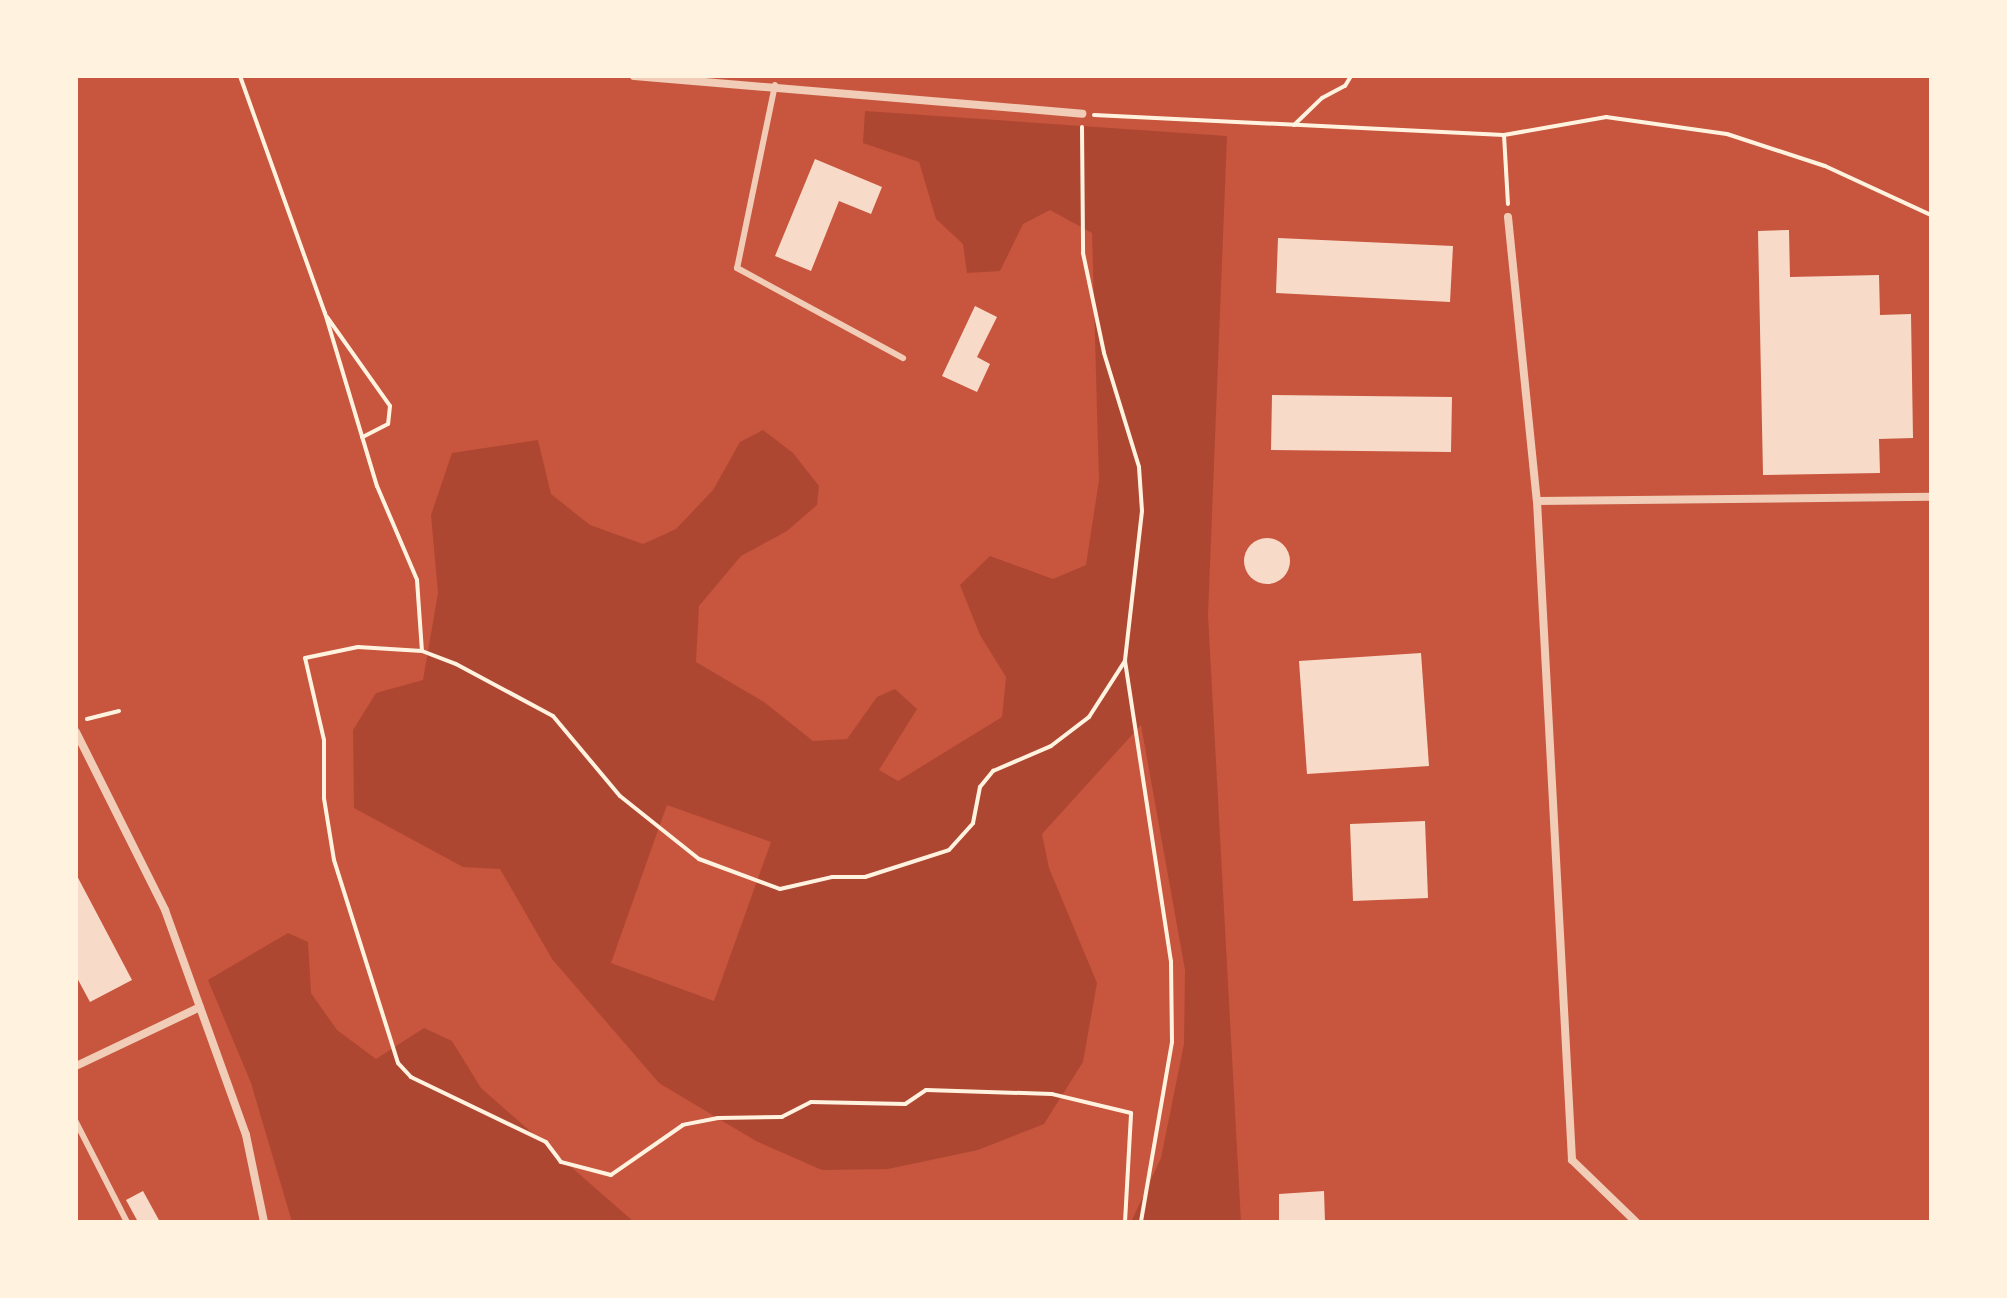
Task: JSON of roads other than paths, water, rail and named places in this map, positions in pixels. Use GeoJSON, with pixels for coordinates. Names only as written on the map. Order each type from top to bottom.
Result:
{"type":"FeatureCollection","features":[{"type":"Feature","properties":{"kind":"street"},"geometry":{"type":"LineString","coordinates":[[634,76],[775,85],[1082,114]]}},
{"type":"Feature","properties":{"kind":"street"},"geometry":{"type":"LineString","coordinates":[[1508,217],[1537,501],[1572,1160],[1636,1222]]}},
{"type":"Feature","properties":{"kind":"street"},"geometry":{"type":"LineString","coordinates":[[1537,501],[1931,497]]}},
{"type":"Feature","properties":{"kind":"street"},"geometry":{"type":"LineString","coordinates":[[76,732],[165,910],[246,1135],[264,1222]]}},
{"type":"Feature","properties":{"kind":"street"},"geometry":{"type":"LineString","coordinates":[[76,1066],[200,1007]]}},
{"type":"Feature","properties":{"kind":"lane"},"geometry":{"type":"LineString","coordinates":[[775,85],[737,268],[903,358]]}},
{"type":"Feature","properties":{"kind":"lane"},"geometry":{"type":"LineString","coordinates":[[76,1122],[127,1222]]}}]}
